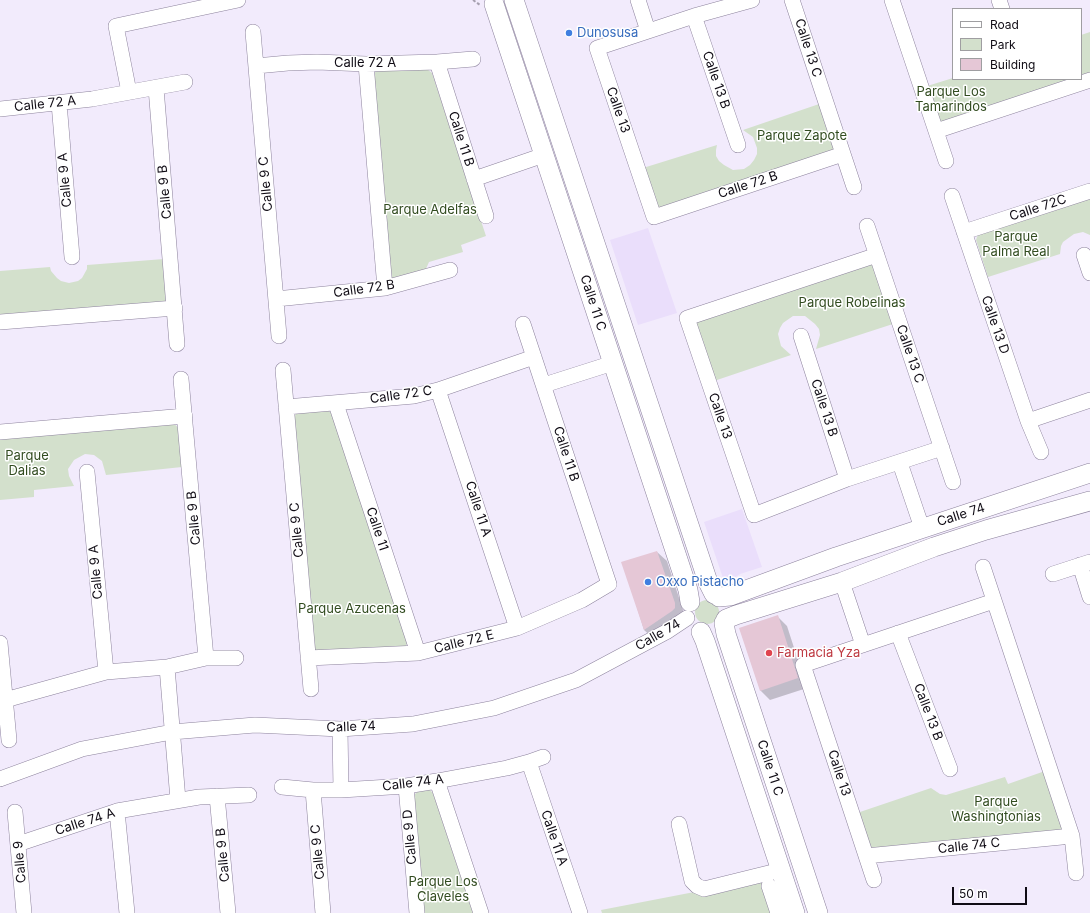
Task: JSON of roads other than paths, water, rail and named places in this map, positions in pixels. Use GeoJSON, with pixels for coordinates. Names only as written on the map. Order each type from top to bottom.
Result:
{"type":"FeatureCollection","features":[{"type":"Feature","properties":{"kind":"main road","name":"Calle 11 C"},"geometry":{"type":"LineString","coordinates":[[514,0],[708,582],[717,595]]}},
{"type":"Feature","properties":{"kind":"main road","name":"Calle 11 C"},"geometry":{"type":"LineString","coordinates":[[496,1],[511,56],[688,590],[689,610]]}},
{"type":"Feature","properties":{"kind":"main road"},"geometry":{"type":"LineString","coordinates":[[511,56],[530,50]]}},
{"type":"Feature","properties":{"kind":"main road"},"geometry":{"type":"LineString","coordinates":[[584,274],[603,268]]}},
{"type":"Feature","properties":{"kind":"main road"},"geometry":{"type":"LineString","coordinates":[[590,293],[610,287]]}},
{"type":"Feature","properties":{"kind":"main road"},"geometry":{"type":"LineString","coordinates":[[597,315],[617,308]]}},
{"type":"Feature","properties":{"kind":"main road","name":"Calle 74"},"geometry":{"type":"LineString","coordinates":[[717,595],[730,596],[836,557],[1090,473]]}},
{"type":"Feature","properties":{"kind":"main road"},"geometry":{"type":"LineString","coordinates":[[1037,491],[1037,502],[1045,513]]}},
{"type":"Feature","properties":{"kind":"main road","name":"Calle 74"},"geometry":{"type":"LineString","coordinates":[[725,622],[755,609],[842,582],[934,547],[986,530],[1090,501]]}},
{"type":"Feature","properties":{"kind":"main road"},"geometry":{"type":"LineString","coordinates":[[982,508],[989,520],[989,525],[986,530]]}},
{"type":"Feature","properties":{"kind":"main road"},"geometry":{"type":"LineString","coordinates":[[675,550],[688,554],[696,546]]}},
{"type":"Feature","properties":{"kind":"main road"},"geometry":{"type":"LineString","coordinates":[[799,571],[806,593]]}},
{"type":"Feature","properties":{"kind":"main road"},"geometry":{"type":"LineString","coordinates":[[749,589],[755,609]]}},
{"type":"Feature","properties":{"kind":"main road"},"geometry":{"type":"LineString","coordinates":[[703,593],[717,595],[726,607],[725,622],[716,630],[711,632],[701,632],[692,626],[689,610],[693,597],[703,593]]}},
{"type":"Feature","properties":{"kind":"main road","name":"Calle 11 C"},"geometry":{"type":"LineString","coordinates":[[725,622],[726,634],[818,913]]}},
{"type":"Feature","properties":{"kind":"main road","name":"Calle 11 C"},"geometry":{"type":"LineString","coordinates":[[701,632],[781,870],[776,891],[796,913]]}},
{"type":"Feature","properties":{"kind":"main road"},"geometry":{"type":"LineString","coordinates":[[744,758],[753,750],[758,749],[764,751]]}},
{"type":"Feature","properties":{"kind":"main road"},"geometry":{"type":"LineString","coordinates":[[781,870],[792,868],[797,865],[800,860]]}},
{"type":"Feature","properties":{"kind":"street"},"geometry":{"type":"LineString","coordinates":[[129,92],[116,26],[238,0]]}},
{"type":"Feature","properties":{"kind":"street"},"geometry":{"type":"LineString","coordinates":[[638,0],[648,31],[694,16],[752,0]]}},
{"type":"Feature","properties":{"kind":"street","name":"Calle 13 C"},"geometry":{"type":"LineString","coordinates":[[792,0],[854,187]]}},
{"type":"Feature","properties":{"kind":"street"},"geometry":{"type":"LineString","coordinates":[[892,0],[946,161]]}},
{"type":"Feature","properties":{"kind":"street","name":"Calle 13 B"},"geometry":{"type":"LineString","coordinates":[[694,16],[738,145]]}},
{"type":"Feature","properties":{"kind":"street","name":"Calle 13"},"geometry":{"type":"LineString","coordinates":[[648,31],[597,48],[654,217]]}},
{"type":"Feature","properties":{"kind":"street","name":"Calle 9 C"},"geometry":{"type":"LineString","coordinates":[[253,32],[279,336]]}},
{"type":"Feature","properties":{"kind":"street","name":"Calle 72 A"},"geometry":{"type":"LineString","coordinates":[[256,66],[317,62],[366,64],[437,62],[473,59]]}},
{"type":"Feature","properties":{"kind":"street","name":"Calle 11 B"},"geometry":{"type":"LineString","coordinates":[[437,62],[486,216]]}},
{"type":"Feature","properties":{"kind":"street"},"geometry":{"type":"LineString","coordinates":[[366,64],[385,288]]}},
{"type":"Feature","properties":{"kind":"street"},"geometry":{"type":"LineString","coordinates":[[936,131],[1090,80]]}},
{"type":"Feature","properties":{"kind":"street","name":"Calle 72 A"},"geometry":{"type":"LineString","coordinates":[[0,108],[92,99],[185,82]]}},
{"type":"Feature","properties":{"kind":"street","name":"Calle 9 B"},"geometry":{"type":"LineString","coordinates":[[156,88],[178,344]]}},
{"type":"Feature","properties":{"kind":"street","name":"Calle 9 A"},"geometry":{"type":"LineString","coordinates":[[59,103],[72,257]]}},
{"type":"Feature","properties":{"kind":"street","name":"Calle 72 B"},"geometry":{"type":"LineString","coordinates":[[654,217],[843,154]]}},
{"type":"Feature","properties":{"kind":"street"},"geometry":{"type":"LineString","coordinates":[[474,179],[544,155]]}},
{"type":"Feature","properties":{"kind":"street","name":"Calle 72C"},"geometry":{"type":"LineString","coordinates":[[964,232],[1090,191]]}},
{"type":"Feature","properties":{"kind":"street","name":"Calle 13 D"},"geometry":{"type":"LineString","coordinates":[[952,196],[1028,421],[1041,452]]}},
{"type":"Feature","properties":{"kind":"street","name":"Calle 13 C"},"geometry":{"type":"LineString","coordinates":[[867,226],[953,482]]}},
{"type":"Feature","properties":{"kind":"street","name":"Calle 13"},"geometry":{"type":"LineString","coordinates":[[847,479],[754,514],[687,318],[877,255]]}},
{"type":"Feature","properties":{"kind":"street"},"geometry":{"type":"LineString","coordinates":[[1084,255],[1090,273]]}},
{"type":"Feature","properties":{"kind":"street","name":"Calle 72 B"},"geometry":{"type":"LineString","coordinates":[[276,299],[385,288],[450,270]]}},
{"type":"Feature","properties":{"kind":"street"},"geometry":{"type":"LineString","coordinates":[[0,322],[175,308]]}},
{"type":"Feature","properties":{"kind":"street","name":"Calle 11 B"},"geometry":{"type":"LineString","coordinates":[[523,324],[609,584]]}},
{"type":"Feature","properties":{"kind":"street","name":"Calle 13 B"},"geometry":{"type":"LineString","coordinates":[[801,336],[847,479]]}},
{"type":"Feature","properties":{"kind":"street","name":"Calle 72 C"},"geometry":{"type":"LineString","coordinates":[[286,408],[414,396],[438,390],[534,357]]}},
{"type":"Feature","properties":{"kind":"street"},"geometry":{"type":"LineString","coordinates":[[544,385],[613,362]]}},
{"type":"Feature","properties":{"kind":"street","name":"Calle 9 C"},"geometry":{"type":"LineString","coordinates":[[283,370],[311,689]]}},
{"type":"Feature","properties":{"kind":"street","name":"Calle 9 B"},"geometry":{"type":"LineString","coordinates":[[181,379],[206,658]]}},
{"type":"Feature","properties":{"kind":"street","name":"Calle 11 A"},"geometry":{"type":"LineString","coordinates":[[438,390],[517,628]]}},
{"type":"Feature","properties":{"kind":"street"},"geometry":{"type":"LineString","coordinates":[[1028,421],[1090,400]]}},
{"type":"Feature","properties":{"kind":"street","name":"Calle 11"},"geometry":{"type":"LineString","coordinates":[[336,404],[418,653]]}},
{"type":"Feature","properties":{"kind":"street"},"geometry":{"type":"LineString","coordinates":[[0,432],[185,416]]}},
{"type":"Feature","properties":{"kind":"street"},"geometry":{"type":"LineString","coordinates":[[847,479],[900,463],[942,448]]}},
{"type":"Feature","properties":{"kind":"street"},"geometry":{"type":"LineString","coordinates":[[900,463],[922,528]]}},
{"type":"Feature","properties":{"kind":"street","name":"Calle 9 A"},"geometry":{"type":"LineString","coordinates":[[87,472],[106,672]]}},
{"type":"Feature","properties":{"kind":"street"},"geometry":{"type":"LineString","coordinates":[[1053,574],[1085,563],[1090,597]]}},
{"type":"Feature","properties":{"kind":"street"},"geometry":{"type":"LineString","coordinates":[[983,566],[1072,836],[1076,873]]}},
{"type":"Feature","properties":{"kind":"street"},"geometry":{"type":"LineString","coordinates":[[842,582],[863,645],[994,601]]}},
{"type":"Feature","properties":{"kind":"street","name":"Calle 72 E"},"geometry":{"type":"LineString","coordinates":[[308,658],[418,653],[517,628],[582,600],[609,584]]}},
{"type":"Feature","properties":{"kind":"street","name":"Calle 74"},"geometry":{"type":"LineString","coordinates":[[0,779],[82,749],[172,732],[255,725],[340,729],[413,724],[494,708],[576,680],[666,632],[689,610]]}},
{"type":"Feature","properties":{"kind":"street","name":"Calle 13 B"},"geometry":{"type":"LineString","coordinates":[[898,633],[950,769]]}},
{"type":"Feature","properties":{"kind":"street"},"geometry":{"type":"LineString","coordinates":[[0,643],[9,740]]}},
{"type":"Feature","properties":{"kind":"street","name":"Calle 13"},"geometry":{"type":"LineString","coordinates":[[863,645],[803,665],[874,880]]}},
{"type":"Feature","properties":{"kind":"street"},"geometry":{"type":"LineString","coordinates":[[5,700],[106,672],[167,667],[206,658],[236,658]]}},
{"type":"Feature","properties":{"kind":"street"},"geometry":{"type":"LineString","coordinates":[[167,667],[178,800]]}},
{"type":"Feature","properties":{"kind":"street"},"geometry":{"type":"LineString","coordinates":[[340,729],[341,790]]}},
{"type":"Feature","properties":{"kind":"street","name":"Calle 11 A"},"geometry":{"type":"LineString","coordinates":[[536,760],[580,913]]}},
{"type":"Feature","properties":{"kind":"street","name":"Calle 74 A"},"geometry":{"type":"LineString","coordinates":[[282,787],[312,790],[341,790],[406,786],[438,781],[536,760]]}},
{"type":"Feature","properties":{"kind":"street"},"geometry":{"type":"LineString","coordinates":[[438,781],[480,913]]}},
{"type":"Feature","properties":{"kind":"street","name":"Calle 9 D"},"geometry":{"type":"LineString","coordinates":[[406,786],[417,913]]}},
{"type":"Feature","properties":{"kind":"street","name":"Calle 9 C"},"geometry":{"type":"LineString","coordinates":[[312,790],[324,913]]}},
{"type":"Feature","properties":{"kind":"street","name":"Calle 74 A"},"geometry":{"type":"LineString","coordinates":[[18,844],[117,810],[178,800],[217,796],[248,795]]}},
{"type":"Feature","properties":{"kind":"street","name":"Calle 9 B"},"geometry":{"type":"LineString","coordinates":[[217,796],[228,913]]}},
{"type":"Feature","properties":{"kind":"street"},"geometry":{"type":"LineString","coordinates":[[117,810],[127,913]]}},
{"type":"Feature","properties":{"kind":"street","name":"Calle 9"},"geometry":{"type":"LineString","coordinates":[[15,812],[24,913]]}},
{"type":"Feature","properties":{"kind":"street"},"geometry":{"type":"LineString","coordinates":[[679,824],[692,881],[697,886],[704,889],[781,870]]}},
{"type":"Feature","properties":{"kind":"street","name":"Calle 74 C"},"geometry":{"type":"LineString","coordinates":[[866,856],[1072,836]]}},
{"type":"Feature","properties":{"kind":"street"},"geometry":{"type":"LineString","coordinates":[[776,891],[778,913]]}},
{"type":"Feature","properties":{"kind":"place","name":"Dunosusa"},"geometry":{"type":"Point","coordinates":[569,33]}},
{"type":"Feature","properties":{"kind":"place","name":"Oxxo Pistacho"},"geometry":{"type":"Point","coordinates":[648,582]}},
{"type":"Feature","properties":{"kind":"place","name":"Farmacia Yza"},"geometry":{"type":"Point","coordinates":[769,653]}},
{"type":"Feature","properties":{"kind":"park label","name":"Parque Los Tamarindos"},"geometry":{"type":"Point","coordinates":[951,100]}},
{"type":"Feature","properties":{"kind":"park label","name":"Parque Zapote"},"geometry":{"type":"Point","coordinates":[802,136]}},
{"type":"Feature","properties":{"kind":"park label","name":"Parque Adelfas"},"geometry":{"type":"Point","coordinates":[430,210]}},
{"type":"Feature","properties":{"kind":"park label","name":"Parque Palma Real"},"geometry":{"type":"Point","coordinates":[1016,244]}},
{"type":"Feature","properties":{"kind":"park label","name":"Parque Robelinas"},"geometry":{"type":"Point","coordinates":[852,303]}},
{"type":"Feature","properties":{"kind":"park label","name":"Parque Dalias"},"geometry":{"type":"Point","coordinates":[27,464]}},
{"type":"Feature","properties":{"kind":"park label","name":"Parque Azucenas"},"geometry":{"type":"Point","coordinates":[352,609]}},
{"type":"Feature","properties":{"kind":"park label","name":"Parque Washingtonias"},"geometry":{"type":"Point","coordinates":[996,810]}},
{"type":"Feature","properties":{"kind":"park label","name":"Parque Los Claveles"},"geometry":{"type":"Point","coordinates":[443,890]}}]}
